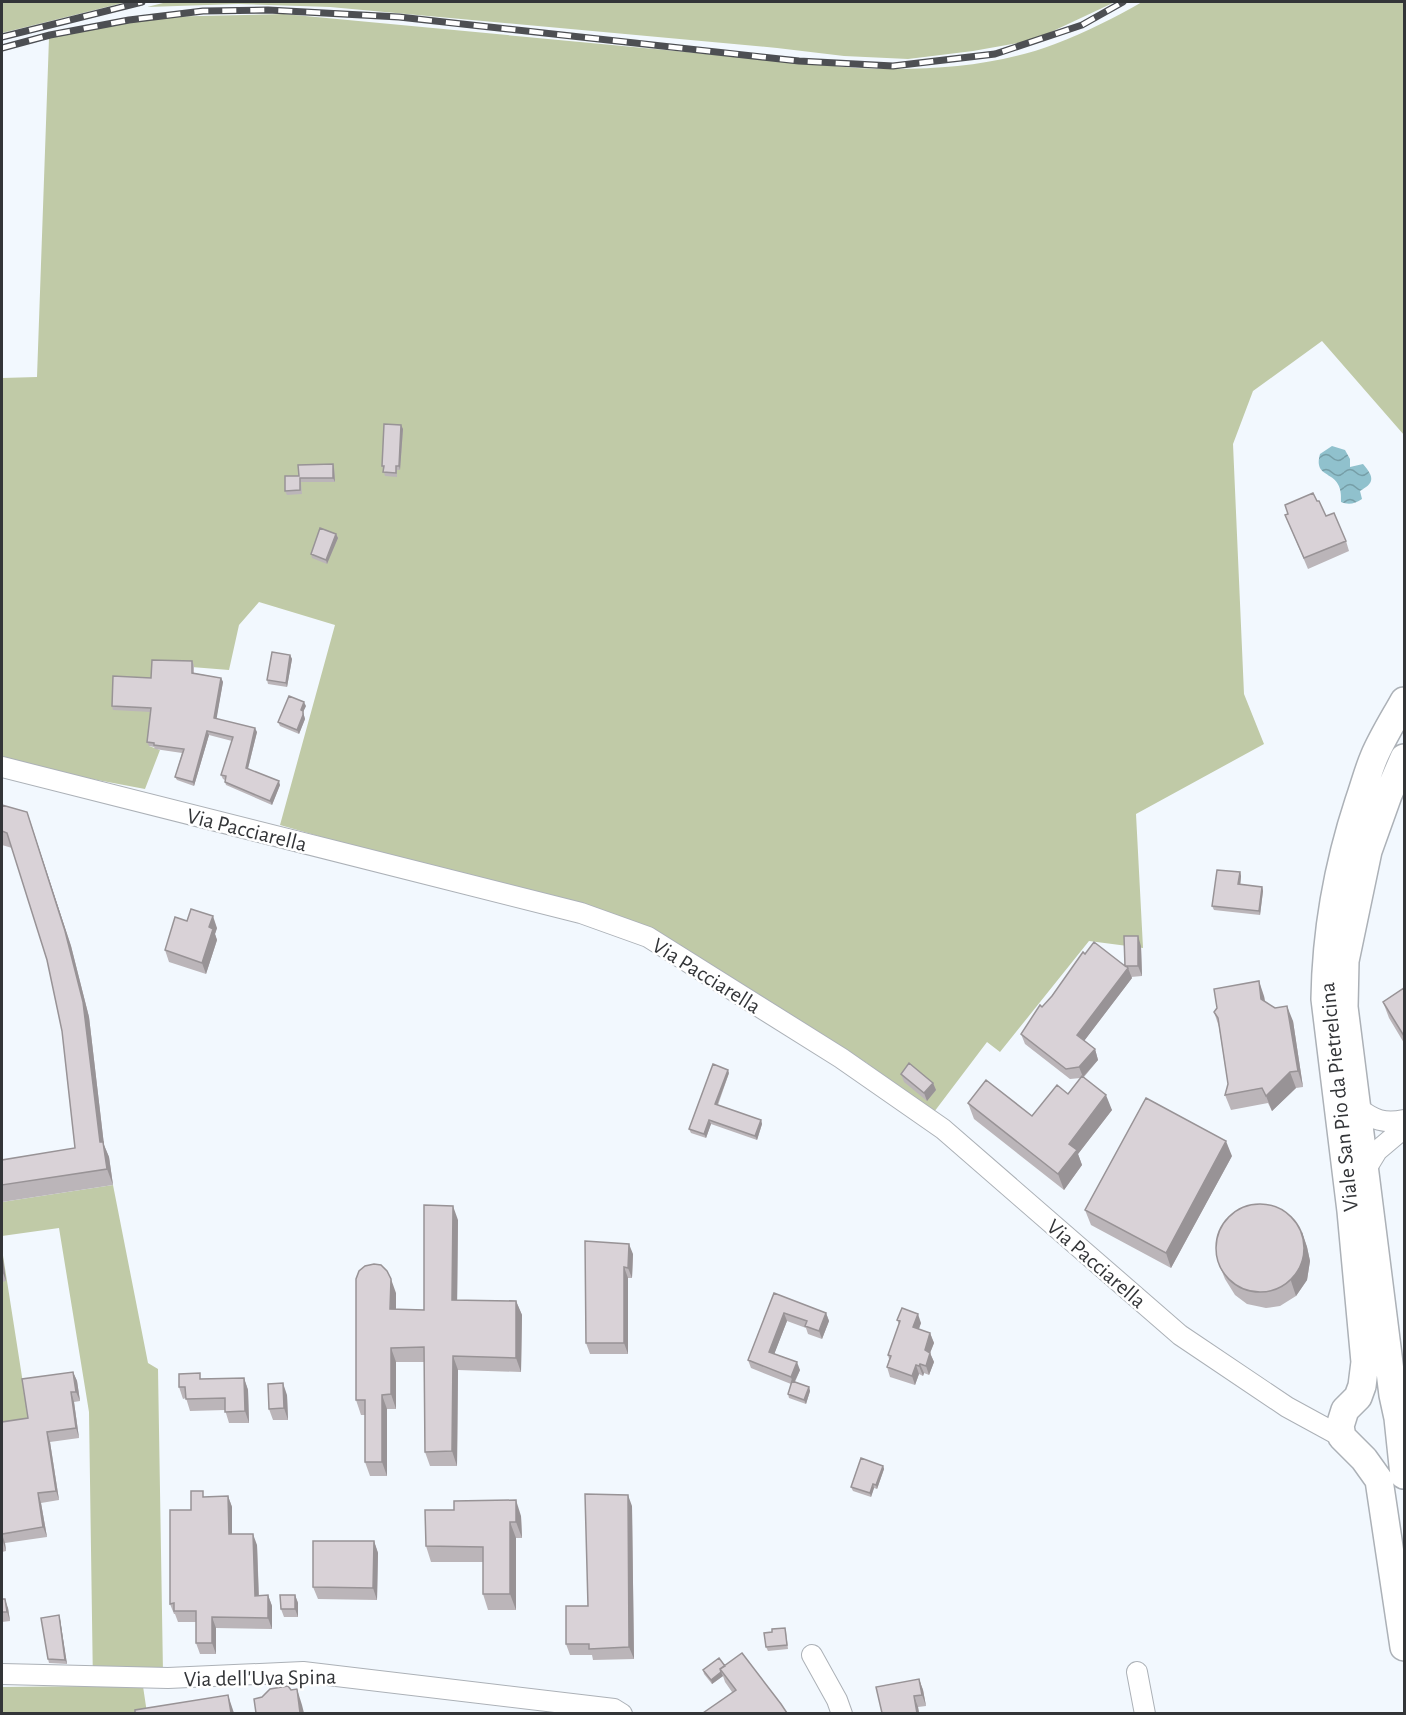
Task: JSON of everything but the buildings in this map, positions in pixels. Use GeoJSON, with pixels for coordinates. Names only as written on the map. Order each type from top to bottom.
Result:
{"type":"FeatureCollection","features":[{"type":"Feature","properties":{"kind":"main road","name":"Viale San Pio da Pietrelcina"},"geometry":{"type":"LineString","coordinates":[[1342,1437],[1340,1426],[1362,1386],[1365,1362],[1351,1211],[1325,999],[1325,968],[1335,894],[1351,827],[1373,758],[1404,701]]}},
{"type":"Feature","properties":{"kind":"main road","name":"Viale San Pio da Pietrelcina"},"geometry":{"type":"LineString","coordinates":[[1404,758],[1368,851],[1345,961],[1344,1007],[1404,1475]]}},
{"type":"Feature","properties":{"kind":"main road"},"geometry":{"type":"LineString","coordinates":[[1352,1404],[1368,1395],[1386,1400],[1395,1407]]}},
{"type":"Feature","properties":{"kind":"main road"},"geometry":{"type":"LineString","coordinates":[[1342,1437],[1364,1459],[1379,1480],[1397,1546],[1404,1647]]}},
{"type":"Feature","properties":{"kind":"street","name":"Via Pacciarella"},"geometry":{"type":"LineString","coordinates":[[2,767],[581,913],[648,937],[841,1058],[943,1129],[1180,1335],[1287,1407],[1342,1437]]}},
{"type":"Feature","properties":{"kind":"street"},"geometry":{"type":"LineString","coordinates":[[1358,1108],[1380,1122],[1391,1123],[1404,1120]]}},
{"type":"Feature","properties":{"kind":"street"},"geometry":{"type":"LineString","coordinates":[[1365,1169],[1377,1151],[1404,1128]]}},
{"type":"Feature","properties":{"kind":"street"},"geometry":{"type":"LineString","coordinates":[[1300,1414],[1320,1414],[1352,1404]]}},
{"type":"Feature","properties":{"kind":"street"},"geometry":{"type":"LineString","coordinates":[[812,1655],[842,1713]]}},
{"type":"Feature","properties":{"kind":"street","name":"Via dell'Uva Spina"},"geometry":{"type":"LineString","coordinates":[[2,1674],[168,1678],[303,1671],[614,1709],[622,1713]]}},
{"type":"Feature","properties":{"kind":"street"},"geometry":{"type":"LineString","coordinates":[[1137,1672],[1144,1713]]}},
{"type":"Feature","properties":{"kind":"green space"},"geometry":{"type":"Polygon","coordinates":[[[2,2],[127,2],[2,33],[2,2]]]}},
{"type":"Feature","properties":{"kind":"green space"},"geometry":{"type":"Polygon","coordinates":[[[167,2],[1115,2],[1034,40],[908,59],[844,56],[330,7],[238,4],[147,7],[167,2]]]}},
{"type":"Feature","properties":{"kind":"green space"},"geometry":{"type":"Polygon","coordinates":[[[1142,2],[1404,2],[1404,435],[1322,341],[1253,391],[1233,444],[1244,694],[1264,744],[1136,814],[1143,948],[1089,941],[1000,1052],[987,1042],[931,1116],[867,1063],[642,929],[280,825],[335,625],[259,602],[239,625],[229,670],[154,664],[149,746],[160,750],[145,789],[2,762],[2,378],[37,377],[49,38],[155,17],[284,14],[856,68],[906,69],[982,63],[1031,52],[1089,30],[1142,2]]]}},
{"type":"Feature","properties":{"kind":"green space"},"geometry":{"type":"Polygon","coordinates":[[[113,1185],[148,1363],[158,1369],[163,1673],[141,1673],[147,1713],[2,1713],[2,1687],[93,1686],[89,1412],[59,1228],[2,1236],[2,1202],[113,1185]]]}},
{"type":"Feature","properties":{"kind":"green space"},"geometry":{"type":"Polygon","coordinates":[[[2,1249],[30,1428],[2,1432],[2,1249]]]}},
{"type":"Feature","properties":{"kind":"water"},"geometry":{"type":"Polygon","coordinates":[[[1332,446],[1345,450],[1350,459],[1350,467],[1363,464],[1370,473],[1370,483],[1360,491],[1362,499],[1357,502],[1349,504],[1341,502],[1341,491],[1338,484],[1320,468],[1320,454],[1332,446]]]}},
{"type":"Feature","properties":{"kind":"railway"},"geometry":{"type":"LineString","coordinates":[[2,37],[142,2]]}},
{"type":"Feature","properties":{"kind":"railway"},"geometry":{"type":"LineString","coordinates":[[2,48],[50,35],[129,20],[203,11],[268,10],[399,17],[799,61],[893,66],[995,54],[1082,25],[1123,2]]}}]}
